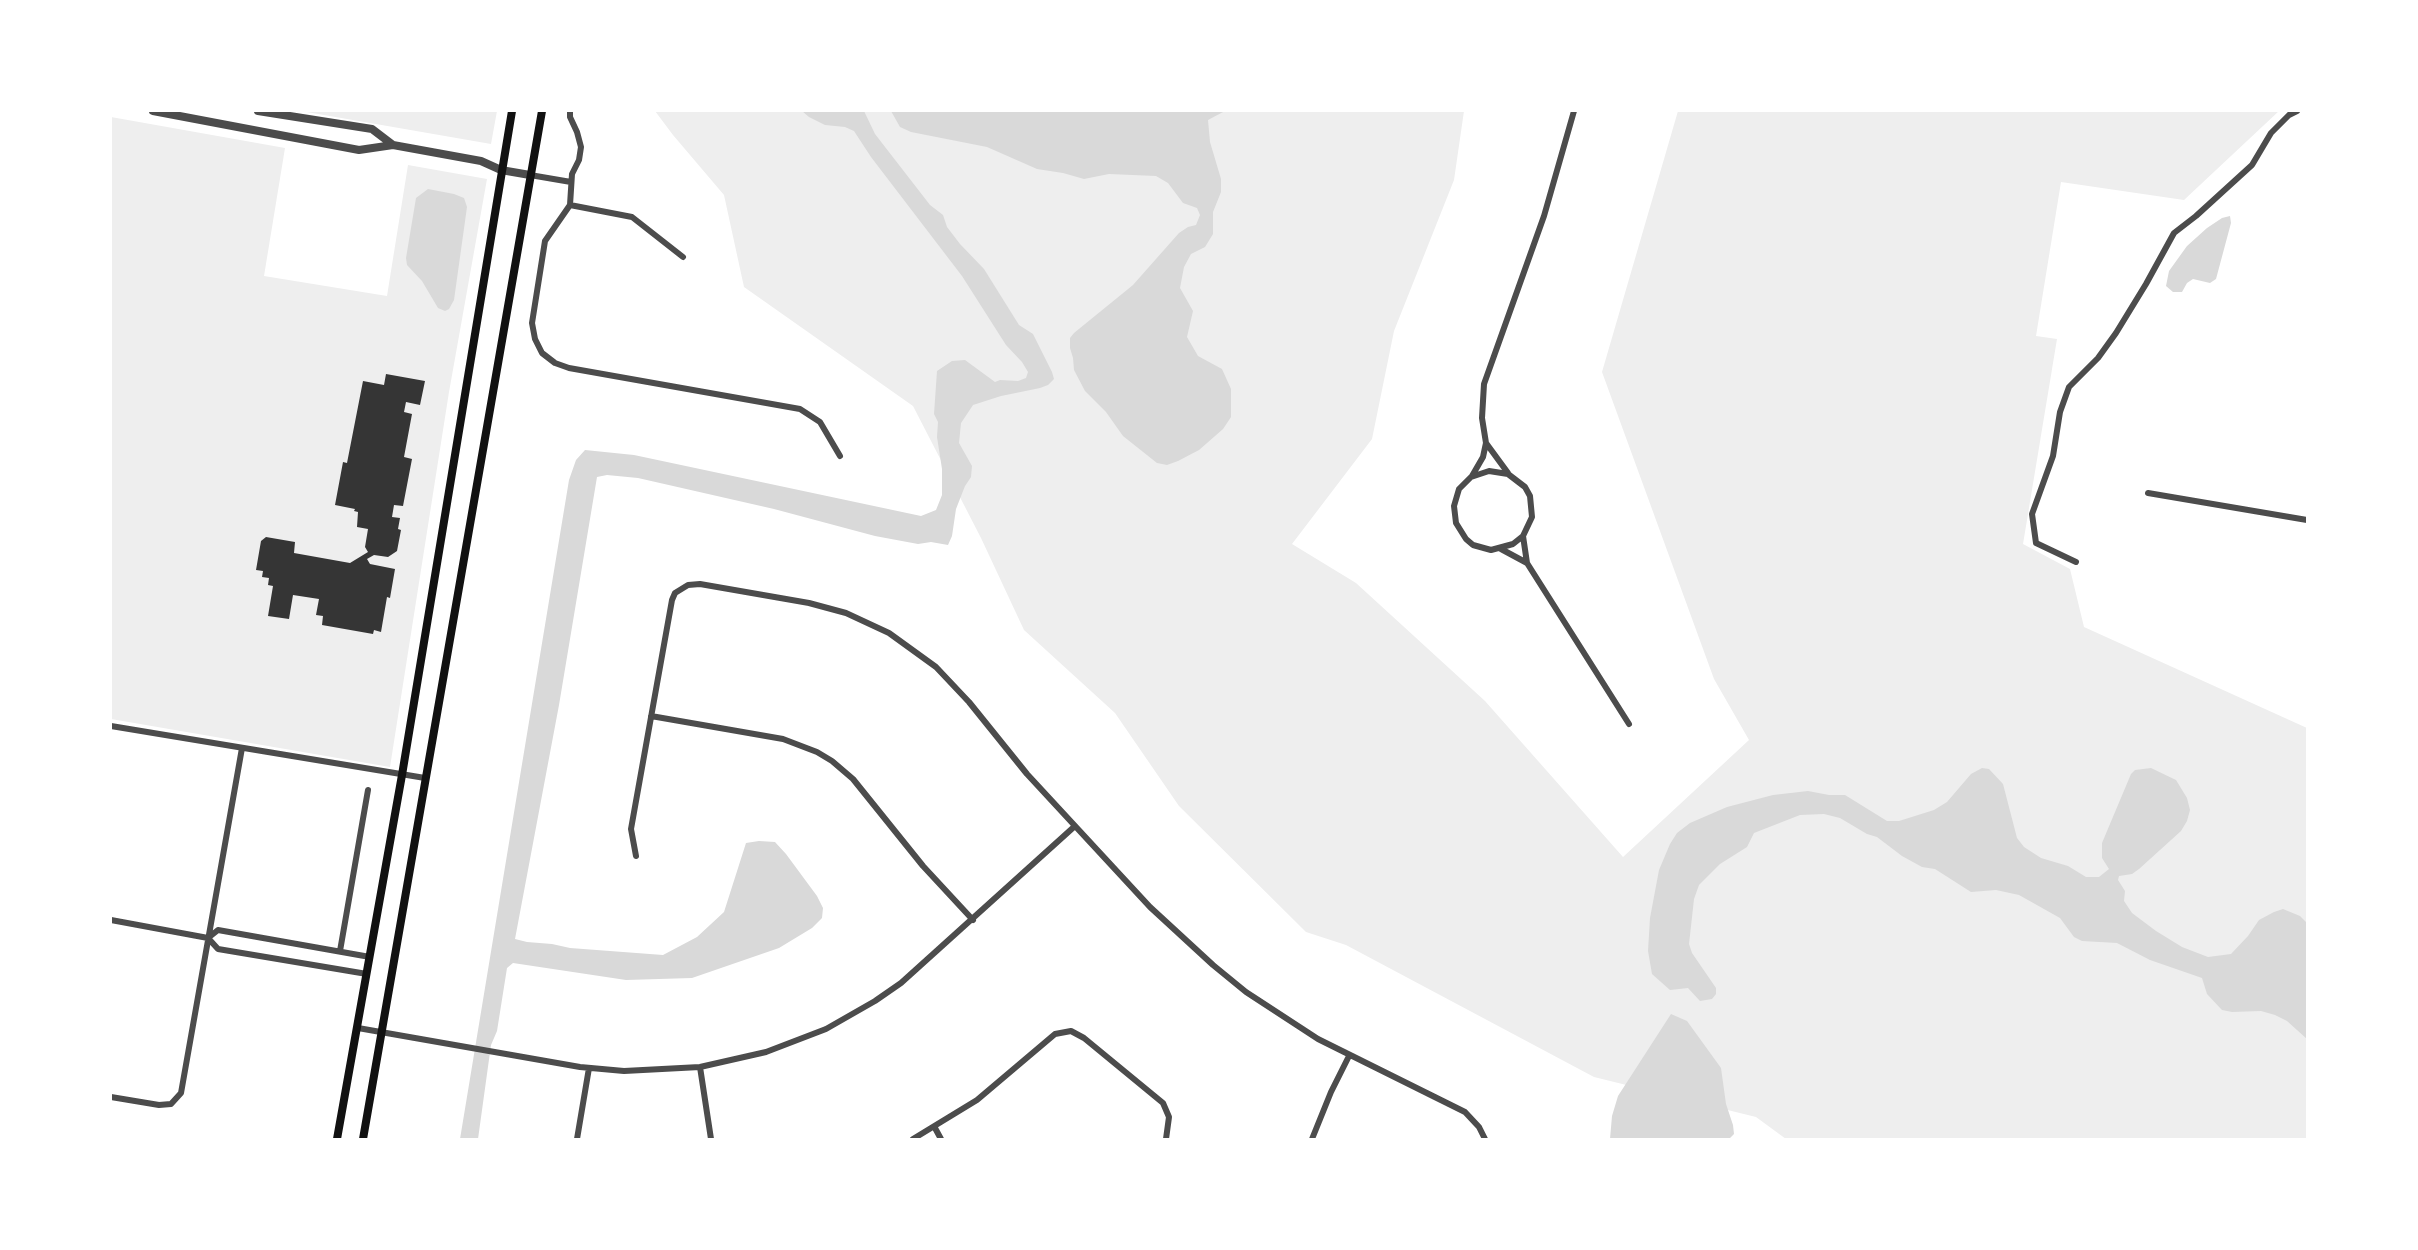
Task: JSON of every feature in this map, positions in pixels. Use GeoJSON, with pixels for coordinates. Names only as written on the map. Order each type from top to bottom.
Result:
{"type":"FeatureCollection","features":[{"type":"Feature","properties":{"kind":"main road"},"geometry":{"type":"LineString","coordinates":[[337,1139],[402,775],[512,111]]}},
{"type":"Feature","properties":{"kind":"main road"},"geometry":{"type":"LineString","coordinates":[[363,1139],[542,111]]}},
{"type":"Feature","properties":{"kind":"street"},"geometry":{"type":"LineString","coordinates":[[153,111],[359,150],[393,145],[481,161],[501,170],[571,182]]}},
{"type":"Feature","properties":{"kind":"street"},"geometry":{"type":"LineString","coordinates":[[258,111],[372,129],[393,145]]}},
{"type":"Feature","properties":{"kind":"street"},"geometry":{"type":"LineString","coordinates":[[570,111],[580,147],[571,182],[570,205],[545,241],[532,323],[535,339],[542,352],[562,366],[800,409],[820,422],[840,456]]}},
{"type":"Feature","properties":{"kind":"street"},"geometry":{"type":"LineString","coordinates":[[1486,443],[1508,474],[1525,487],[1530,496],[1532,517],[1523,536],[1513,544],[1501,549],[1473,545],[1460,532],[1453,514],[1455,497],[1459,489],[1471,477],[1483,456],[1486,443],[1482,418],[1484,384],[1544,216],[1574,111]]}},
{"type":"Feature","properties":{"kind":"street"},"geometry":{"type":"LineString","coordinates":[[2076,562],[2036,543],[2032,514],[2053,456],[2060,412],[2070,387],[2098,358],[2116,333],[2174,232],[2196,216],[2252,165],[2271,133],[2289,115],[2297,111]]}},
{"type":"Feature","properties":{"kind":"street"},"geometry":{"type":"LineString","coordinates":[[570,205],[632,217],[683,257]]}},
{"type":"Feature","properties":{"kind":"street"},"geometry":{"type":"LineString","coordinates":[[1471,477],[1489,471],[1508,474]]}},
{"type":"Feature","properties":{"kind":"street"},"geometry":{"type":"LineString","coordinates":[[2148,493],[2307,520]]}},
{"type":"Feature","properties":{"kind":"street"},"geometry":{"type":"LineString","coordinates":[[1523,536],[1527,564],[1629,724]]}},
{"type":"Feature","properties":{"kind":"street"},"geometry":{"type":"LineString","coordinates":[[1501,549],[1527,564]]}},
{"type":"Feature","properties":{"kind":"street"},"geometry":{"type":"LineString","coordinates":[[636,856],[631,830],[672,600],[675,594],[688,585],[700,584],[818,605],[864,620],[889,633],[936,667],[957,687],[1020,766],[1075,826],[1150,907],[1213,965],[1282,1016],[1349,1056],[1459,1108],[1474,1121],[1485,1139]]}},
{"type":"Feature","properties":{"kind":"street"},"geometry":{"type":"LineString","coordinates":[[651,716],[783,739],[801,744],[832,761],[853,779],[923,866],[973,920]]}},
{"type":"Feature","properties":{"kind":"street"},"geometry":{"type":"LineString","coordinates":[[111,726],[425,778]]}},
{"type":"Feature","properties":{"kind":"street"},"geometry":{"type":"LineString","coordinates":[[111,1097],[159,1105],[171,1104],[181,1093],[242,748]]}},
{"type":"Feature","properties":{"kind":"street"},"geometry":{"type":"LineString","coordinates":[[340,951],[368,790]]}},
{"type":"Feature","properties":{"kind":"street"},"geometry":{"type":"LineString","coordinates":[[358,1028],[589,1068],[656,1071],[700,1066],[766,1052],[854,1014],[901,983],[1075,826]]}},
{"type":"Feature","properties":{"kind":"street"},"geometry":{"type":"LineString","coordinates":[[111,920],[208,938],[218,949],[367,974]]}},
{"type":"Feature","properties":{"kind":"street"},"geometry":{"type":"LineString","coordinates":[[208,938],[218,930],[370,957]]}},
{"type":"Feature","properties":{"kind":"street"},"geometry":{"type":"LineString","coordinates":[[914,1139],[934,1128],[991,1088],[1055,1034],[1071,1031],[1084,1038],[1162,1103],[1169,1117],[1166,1139]]}},
{"type":"Feature","properties":{"kind":"street"},"geometry":{"type":"LineString","coordinates":[[1312,1139],[1349,1056]]}},
{"type":"Feature","properties":{"kind":"street"},"geometry":{"type":"LineString","coordinates":[[700,1066],[711,1139]]}},
{"type":"Feature","properties":{"kind":"street"},"geometry":{"type":"LineString","coordinates":[[577,1139],[589,1068]]}},
{"type":"Feature","properties":{"kind":"street"},"geometry":{"type":"LineString","coordinates":[[934,1128],[941,1139]]}},
{"type":"Feature","properties":{"kind":"shaded area"},"geometry":{"type":"Polygon","coordinates":[[[301,111],[497,111],[491,144],[301,111]]]}},
{"type":"Feature","properties":{"kind":"shaded area"},"geometry":{"type":"Polygon","coordinates":[[[655,111],[1464,111],[1454,180],[1394,331],[1372,439],[1292,544],[1356,583],[1485,701],[1623,857],[1749,740],[1714,679],[1602,372],[1678,111],[2279,111],[2184,200],[2061,182],[2036,336],[2057,339],[2023,544],[2070,569],[2084,627],[2307,728],[2307,1139],[1786,1139],[1756,1117],[1594,1077],[1346,945],[1306,932],[1179,806],[1115,713],[1024,630],[981,538],[913,406],[744,287],[724,195],[655,111]]]}},
{"type":"Feature","properties":{"kind":"shaded area"},"geometry":{"type":"Polygon","coordinates":[[[802,111],[864,111],[875,134],[930,205],[943,215],[947,227],[960,244],[984,269],[1019,325],[1033,334],[1054,379],[1048,385],[1040,388],[1001,396],[973,405],[961,423],[959,443],[972,466],[971,477],[956,509],[952,536],[948,545],[931,542],[918,544],[875,536],[774,509],[638,478],[607,475],[597,477],[559,705],[515,939],[570,948],[663,955],[697,937],[724,912],[746,843],[759,841],[775,842],[786,854],[817,896],[823,908],[822,918],[812,928],[779,948],[692,978],[626,980],[513,963],[507,968],[497,1031],[491,1045],[478,1139],[460,1139],[569,480],[576,460],[585,450],[634,455],[921,516],[936,510],[942,495],[942,469],[937,437],[938,422],[934,414],[937,371],[952,361],[965,360],[995,382],[1018,381],[1026,378],[1028,372],[1006,345],[962,276],[871,157],[854,131],[845,127],[825,125],[802,111]]]}},
{"type":"Feature","properties":{"kind":"shaded area"},"geometry":{"type":"Polygon","coordinates":[[[891,111],[1225,111],[1208,120],[1210,142],[1221,179],[1221,192],[1213,212],[1213,234],[1205,247],[1191,254],[1184,267],[1180,288],[1193,311],[1187,337],[1198,356],[1222,369],[1231,389],[1231,417],[1223,429],[1199,450],[1178,461],[1167,465],[1157,463],[1123,436],[1106,412],[1085,391],[1074,370],[1070,348],[1070,338],[1074,333],[1133,285],[1179,233],[1196,225],[1200,215],[1197,208],[1183,203],[1168,183],[1156,176],[1109,174],[1084,179],[1037,169],[987,147],[911,132],[900,127],[891,111]]]}},
{"type":"Feature","properties":{"kind":"shaded area"},"geometry":{"type":"Polygon","coordinates":[[[111,117],[285,148],[264,276],[387,296],[408,165],[487,179],[449,392],[390,767],[111,719],[111,117]]]}},
{"type":"Feature","properties":{"kind":"shaded area"},"geometry":{"type":"Polygon","coordinates":[[[428,189],[464,198],[467,207],[454,300],[449,309],[445,311],[438,308],[422,281],[407,265],[406,258],[416,198],[428,189]]]}},
{"type":"Feature","properties":{"kind":"shaded area"},"geometry":{"type":"Polygon","coordinates":[[[2230,216],[2231,223],[2216,279],[2210,283],[2193,279],[2187,283],[2182,292],[2173,292],[2166,286],[2169,271],[2187,246],[2207,228],[2222,218],[2230,216]]]}},
{"type":"Feature","properties":{"kind":"shaded area"},"geometry":{"type":"Polygon","coordinates":[[[1982,768],[1989,769],[2003,784],[2017,838],[2024,847],[2041,858],[2068,866],[2086,877],[2099,877],[2109,869],[2102,858],[2102,843],[2131,774],[2135,770],[2151,768],[2176,780],[2187,798],[2190,810],[2187,821],[2181,831],[2139,869],[2132,874],[2119,876],[2118,880],[2125,891],[2124,901],[2132,913],[2156,931],[2182,947],[2208,957],[2231,954],[2259,920],[2274,912],[2283,909],[2300,916],[2307,923],[2307,1039],[2287,1021],[2275,1015],[2261,1011],[2222,1010],[2207,994],[2202,978],[2150,960],[2117,943],[2082,941],[2074,937],[2060,918],[2019,895],[1996,890],[1971,892],[1935,869],[1922,867],[1902,856],[1877,837],[1867,834],[1840,818],[1824,814],[1800,815],[1754,833],[1747,847],[1720,864],[1699,885],[1694,899],[1689,944],[1692,953],[1716,988],[1716,994],[1712,999],[1700,1001],[1688,988],[1670,990],[1652,974],[1648,951],[1650,918],[1659,870],[1677,833],[1690,823],[1727,807],[1773,795],[1808,791],[1845,795],[1887,821],[1899,821],[1934,810],[1947,802],[1971,774],[1982,768]]]}},
{"type":"Feature","properties":{"kind":"shaded area"},"geometry":{"type":"Polygon","coordinates":[[[1671,1014],[1687,1021],[1721,1068],[1726,1104],[1734,1134],[1729,1139],[1610,1139],[1612,1116],[1618,1096],[1671,1014]]]}},
{"type":"Feature","properties":{"kind":"building"},"geometry":{"type":"Polygon","coordinates":[[[386,374],[425,381],[420,405],[406,402],[404,412],[412,414],[404,457],[412,459],[403,506],[394,505],[392,517],[400,518],[398,529],[401,530],[397,551],[388,557],[374,555],[367,559],[370,564],[395,569],[381,632],[374,630],[373,634],[322,625],[323,616],[316,615],[319,599],[293,595],[289,619],[268,616],[273,586],[268,585],[269,578],[262,577],[263,571],[256,570],[261,541],[266,537],[295,542],[294,553],[350,563],[368,552],[365,547],[368,529],[357,527],[358,512],[354,511],[355,509],[335,505],[343,462],[347,463],[363,381],[384,385],[386,374]]]}}]}
